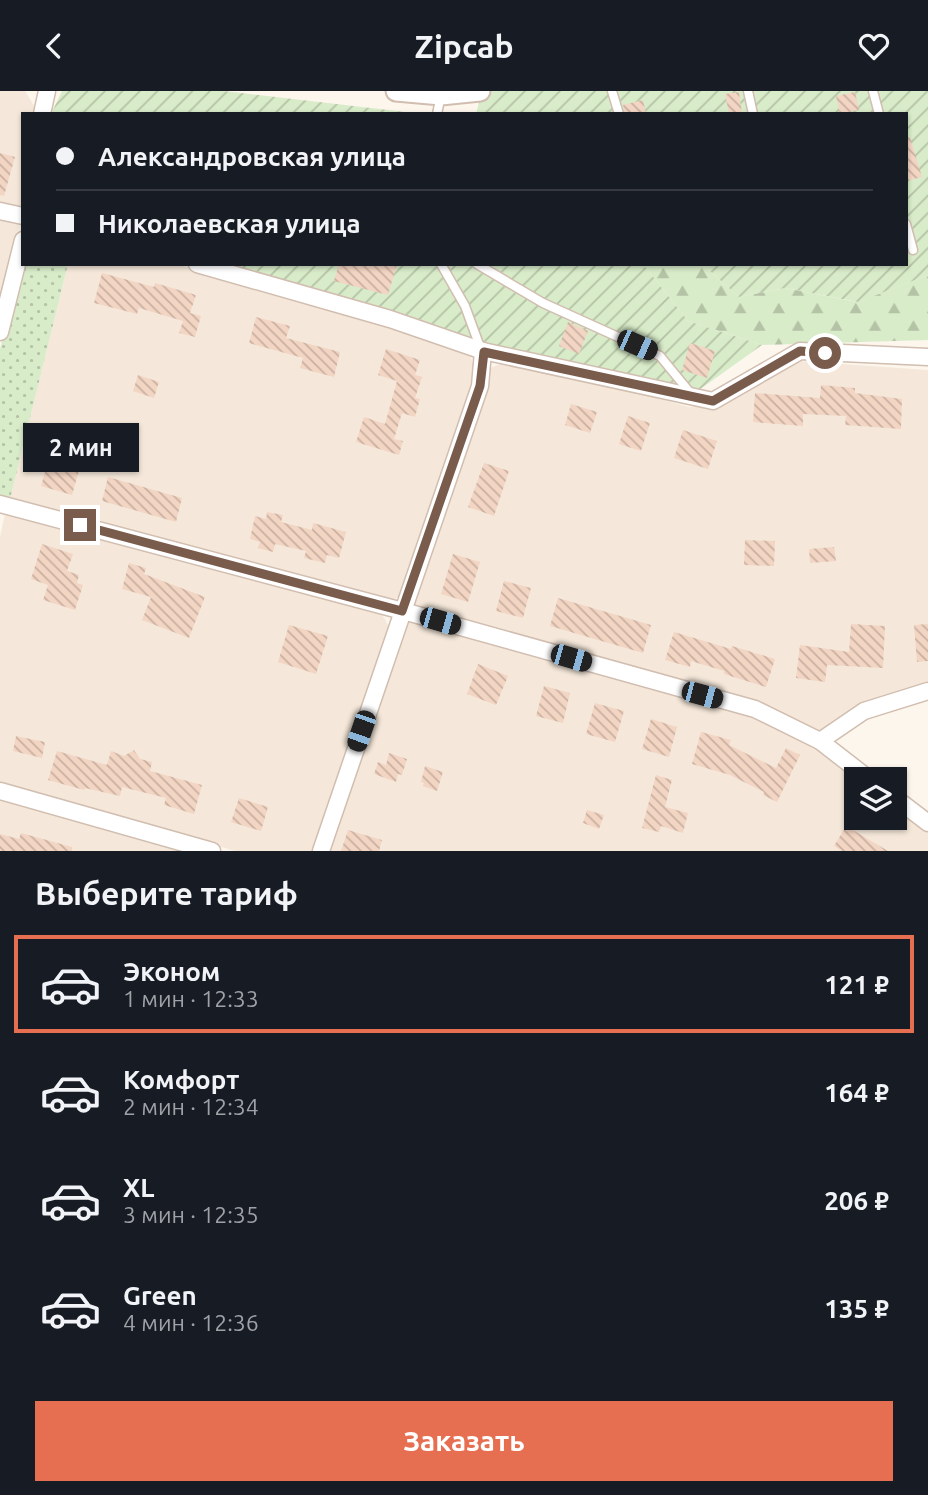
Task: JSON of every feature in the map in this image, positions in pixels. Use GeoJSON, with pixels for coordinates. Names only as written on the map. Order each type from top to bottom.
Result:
{"type":"FeatureCollection","features":[{"type":"Feature","properties":{"kind":"street"},"geometry":{"type":"LineString","coordinates":[[42,112],[47,91]]}},
{"type":"Feature","properties":{"kind":"street"},"geometry":{"type":"LineString","coordinates":[[396,91],[439,104],[480,91]]}},
{"type":"Feature","properties":{"kind":"street"},"geometry":{"type":"LineString","coordinates":[[0,211],[21,216]]}},
{"type":"Feature","properties":{"kind":"street"},"geometry":{"type":"LineString","coordinates":[[0,332],[21,248]]}},
{"type":"Feature","properties":{"kind":"street"},"geometry":{"type":"LineString","coordinates":[[204,266],[390,319],[484,352],[713,401],[800,351],[928,357]]}},
{"type":"Feature","properties":{"kind":"street"},"geometry":{"type":"LineString","coordinates":[[321,851],[480,386],[484,352]]}},
{"type":"Feature","properties":{"kind":"street"},"geometry":{"type":"LineString","coordinates":[[0,503],[755,709],[820,741],[854,767]]}},
{"type":"Feature","properties":{"kind":"street"},"geometry":{"type":"LineString","coordinates":[[820,741],[863,711],[928,691]]}},
{"type":"Feature","properties":{"kind":"street"},"geometry":{"type":"LineString","coordinates":[[0,791],[212,851]]}},
{"type":"Feature","properties":{"kind":"street"},"geometry":{"type":"LineString","coordinates":[[907,807],[928,823]]}},
{"type":"Feature","properties":{"kind":"lane"},"geometry":{"type":"LineString","coordinates":[[612,91],[618,112]]}},
{"type":"Feature","properties":{"kind":"lane"},"geometry":{"type":"LineString","coordinates":[[748,91],[753,112]]}},
{"type":"Feature","properties":{"kind":"lane"},"geometry":{"type":"LineString","coordinates":[[873,91],[878,112]]}},
{"type":"Feature","properties":{"kind":"lane"},"geometry":{"type":"LineString","coordinates":[[908,231],[913,250]]}},
{"type":"Feature","properties":{"kind":"lane"},"geometry":{"type":"LineString","coordinates":[[442,266],[465,306],[476,342],[484,352]]}},
{"type":"Feature","properties":{"kind":"lane"},"geometry":{"type":"LineString","coordinates":[[480,266],[543,303],[660,356],[692,395],[723,395]]}},
{"type":"Feature","properties":{"kind":"shaded area"},"geometry":{"type":"Polygon","coordinates":[[[0,91],[25,91],[36,109],[35,112],[21,112],[21,207],[0,207],[0,91]]]}},
{"type":"Feature","properties":{"kind":"shaded area"},"geometry":{"type":"Polygon","coordinates":[[[0,215],[15,219],[19,226],[0,304],[0,215]]]}},
{"type":"Feature","properties":{"kind":"shaded area"},"geometry":{"type":"Polygon","coordinates":[[[68,266],[183,266],[389,323],[470,355],[475,370],[475,385],[405,590],[390,601],[10,499],[68,266]]]}},
{"type":"Feature","properties":{"kind":"shaded area"},"geometry":{"type":"Polygon","coordinates":[[[513,359],[689,407],[715,403],[798,361],[928,370],[928,685],[818,734],[415,607],[411,600],[490,368],[513,359]]]}},
{"type":"Feature","properties":{"kind":"shaded area"},"geometry":{"type":"Polygon","coordinates":[[[6,509],[378,610],[389,628],[315,851],[235,851],[0,784],[0,537],[6,509]]]}},
{"type":"Feature","properties":{"kind":"shaded area"},"geometry":{"type":"Polygon","coordinates":[[[410,620],[750,714],[814,746],[844,768],[844,830],[907,830],[907,814],[928,829],[928,851],[328,851],[401,631],[410,620]]]}},
{"type":"Feature","properties":{"kind":"shaded area"},"geometry":{"type":"Polygon","coordinates":[[[0,798],[189,851],[0,851],[0,798]]]}},
{"type":"Feature","properties":{"kind":"green space"},"geometry":{"type":"Polygon","coordinates":[[[62,91],[224,91],[406,112],[52,112],[62,91]]]}},
{"type":"Feature","properties":{"kind":"green space"},"geometry":{"type":"Polygon","coordinates":[[[482,91],[928,91],[928,275],[858,302],[785,288],[739,297],[704,266],[908,266],[908,112],[477,112],[482,91]]]}},
{"type":"Feature","properties":{"kind":"green space"},"geometry":{"type":"Polygon","coordinates":[[[22,266],[68,266],[10,499],[0,496],[0,349],[22,266]]]}},
{"type":"Feature","properties":{"kind":"green space"},"geometry":{"type":"Polygon","coordinates":[[[220,266],[645,266],[688,321],[762,345],[692,395],[476,342],[220,266]]]}},
{"type":"Feature","properties":{"kind":"green space"},"geometry":{"type":"Polygon","coordinates":[[[645,266],[704,266],[739,297],[785,288],[857,302],[928,275],[928,340],[762,345],[688,321],[645,266]]]}},
{"type":"Feature","properties":{"kind":"building"},"geometry":{"type":"Polygon","coordinates":[[[739,92],[742,112],[729,112],[725,94],[739,92]]]}},
{"type":"Feature","properties":{"kind":"building"},"geometry":{"type":"Polygon","coordinates":[[[855,92],[859,110],[840,112],[836,96],[855,92]]]}},
{"type":"Feature","properties":{"kind":"building"},"geometry":{"type":"Polygon","coordinates":[[[643,100],[646,112],[625,112],[623,105],[643,100]]]}},
{"type":"Feature","properties":{"kind":"building"},"geometry":{"type":"Polygon","coordinates":[[[908,137],[910,137],[922,177],[908,180],[908,137]]]}},
{"type":"Feature","properties":{"kind":"building"},"geometry":{"type":"Polygon","coordinates":[[[0,153],[15,157],[4,196],[0,195],[0,153]]]}},
{"type":"Feature","properties":{"kind":"building"},"geometry":{"type":"Polygon","coordinates":[[[338,266],[396,266],[388,295],[334,281],[338,266]]]}},
{"type":"Feature","properties":{"kind":"building"},"geometry":{"type":"Polygon","coordinates":[[[102,273],[154,287],[155,283],[196,295],[190,313],[201,316],[195,337],[179,333],[183,321],[139,308],[137,314],[94,303],[102,273]]]}},
{"type":"Feature","properties":{"kind":"building"},"geometry":{"type":"Polygon","coordinates":[[[256,317],[290,326],[286,338],[340,352],[334,377],[300,368],[303,358],[249,343],[256,317]]]}},
{"type":"Feature","properties":{"kind":"building"},"geometry":{"type":"Polygon","coordinates":[[[568,322],[588,331],[579,354],[559,346],[568,322]]]}},
{"type":"Feature","properties":{"kind":"building"},"geometry":{"type":"Polygon","coordinates":[[[690,343],[715,351],[707,378],[682,370],[690,343]]]}},
{"type":"Feature","properties":{"kind":"building"},"geometry":{"type":"Polygon","coordinates":[[[386,349],[420,360],[415,375],[422,377],[415,398],[420,399],[415,417],[402,413],[394,439],[403,441],[399,455],[356,442],[364,417],[385,424],[397,381],[378,375],[386,349]]]}},
{"type":"Feature","properties":{"kind":"building"},"geometry":{"type":"Polygon","coordinates":[[[138,375],[159,382],[154,398],[133,391],[138,375]]]}},
{"type":"Feature","properties":{"kind":"building"},"geometry":{"type":"Polygon","coordinates":[[[821,385],[855,388],[855,393],[902,399],[901,429],[845,425],[846,416],[803,414],[803,426],[753,422],[755,393],[820,398],[821,385]]]}},
{"type":"Feature","properties":{"kind":"building"},"geometry":{"type":"Polygon","coordinates":[[[571,404],[597,412],[590,433],[565,425],[571,404]]]}},
{"type":"Feature","properties":{"kind":"building"},"geometry":{"type":"Polygon","coordinates":[[[628,416],[650,423],[641,451],[619,444],[628,416]]]}},
{"type":"Feature","properties":{"kind":"building"},"geometry":{"type":"Polygon","coordinates":[[[683,430],[717,441],[708,469],[674,458],[683,430]]]}},
{"type":"Feature","properties":{"kind":"building"},"geometry":{"type":"Polygon","coordinates":[[[49,458],[80,467],[72,495],[41,486],[49,458]]]}},
{"type":"Feature","properties":{"kind":"building"},"geometry":{"type":"Polygon","coordinates":[[[484,463],[509,471],[494,516],[468,507],[484,463]]]}},
{"type":"Feature","properties":{"kind":"building"},"geometry":{"type":"Polygon","coordinates":[[[108,477],[182,498],[176,522],[102,501],[108,477]]]}},
{"type":"Feature","properties":{"kind":"building"},"geometry":{"type":"Polygon","coordinates":[[[267,512],[283,515],[281,522],[312,530],[313,523],[346,532],[339,558],[327,555],[325,563],[304,558],[306,551],[275,544],[273,552],[258,548],[260,542],[250,539],[255,516],[266,519],[267,512]]]}},
{"type":"Feature","properties":{"kind":"building"},"geometry":{"type":"Polygon","coordinates":[[[745,540],[775,541],[774,566],[744,565],[745,540]]]}},
{"type":"Feature","properties":{"kind":"building"},"geometry":{"type":"Polygon","coordinates":[[[42,544],[73,554],[67,571],[79,575],[77,583],[83,585],[75,610],[43,600],[48,585],[31,579],[42,544]]]}},
{"type":"Feature","properties":{"kind":"building"},"geometry":{"type":"Polygon","coordinates":[[[834,547],[836,561],[810,563],[809,549],[834,547]]]}},
{"type":"Feature","properties":{"kind":"building"},"geometry":{"type":"Polygon","coordinates":[[[453,554],[480,562],[468,602],[441,594],[453,554]]]}},
{"type":"Feature","properties":{"kind":"building"},"geometry":{"type":"Polygon","coordinates":[[[129,563],[146,568],[144,574],[205,597],[189,638],[142,620],[151,597],[122,589],[129,563]]]}},
{"type":"Feature","properties":{"kind":"building"},"geometry":{"type":"Polygon","coordinates":[[[504,581],[531,588],[523,618],[496,611],[504,581]]]}},
{"type":"Feature","properties":{"kind":"building"},"geometry":{"type":"Polygon","coordinates":[[[558,598],[651,625],[643,653],[550,626],[558,598]]]}},
{"type":"Feature","properties":{"kind":"building"},"geometry":{"type":"Polygon","coordinates":[[[851,624],[885,626],[883,668],[827,665],[825,682],[796,678],[800,645],[849,652],[851,624]]]}},
{"type":"Feature","properties":{"kind":"building"},"geometry":{"type":"Polygon","coordinates":[[[928,624],[928,661],[917,662],[914,625],[928,624]]]}},
{"type":"Feature","properties":{"kind":"building"},"geometry":{"type":"Polygon","coordinates":[[[289,625],[328,636],[316,674],[278,662],[289,625]]]}},
{"type":"Feature","properties":{"kind":"building"},"geometry":{"type":"Polygon","coordinates":[[[674,632],[775,659],[766,687],[691,661],[690,667],[665,660],[674,632]]]}},
{"type":"Feature","properties":{"kind":"building"},"geometry":{"type":"Polygon","coordinates":[[[478,664],[508,676],[496,705],[467,694],[478,664]]]}},
{"type":"Feature","properties":{"kind":"building"},"geometry":{"type":"Polygon","coordinates":[[[544,686],[570,693],[563,723],[536,716],[544,686]]]}},
{"type":"Feature","properties":{"kind":"building"},"geometry":{"type":"Polygon","coordinates":[[[595,703],[624,711],[615,742],[586,734],[595,703]]]}},
{"type":"Feature","properties":{"kind":"building"},"geometry":{"type":"Polygon","coordinates":[[[651,719],[677,727],[669,757],[642,749],[651,719]]]}},
{"type":"Feature","properties":{"kind":"building"},"geometry":{"type":"Polygon","coordinates":[[[701,732],[731,740],[729,745],[776,768],[786,748],[800,755],[777,802],[763,795],[764,792],[730,775],[692,764],[701,732]]]}},
{"type":"Feature","properties":{"kind":"building"},"geometry":{"type":"Polygon","coordinates":[[[16,736],[45,742],[42,758],[13,751],[16,736]]]}},
{"type":"Feature","properties":{"kind":"building"},"geometry":{"type":"Polygon","coordinates":[[[134,750],[140,759],[152,762],[150,771],[202,785],[194,814],[164,805],[166,798],[122,787],[120,796],[48,780],[57,751],[107,765],[111,751],[124,756],[134,750]]]}},
{"type":"Feature","properties":{"kind":"building"},"geometry":{"type":"Polygon","coordinates":[[[389,753],[407,759],[402,775],[398,774],[396,782],[374,774],[378,762],[386,765],[389,753]]]}},
{"type":"Feature","properties":{"kind":"building"},"geometry":{"type":"Polygon","coordinates":[[[425,766],[443,772],[437,791],[423,786],[424,783],[421,782],[425,766]]]}},
{"type":"Feature","properties":{"kind":"building"},"geometry":{"type":"Polygon","coordinates":[[[656,775],[672,780],[665,807],[688,813],[683,833],[661,826],[659,832],[642,828],[656,775]]]}},
{"type":"Feature","properties":{"kind":"building"},"geometry":{"type":"Polygon","coordinates":[[[239,798],[268,807],[261,831],[231,822],[239,798]]]}},
{"type":"Feature","properties":{"kind":"building"},"geometry":{"type":"Polygon","coordinates":[[[587,810],[604,815],[599,829],[583,823],[587,810]]]}},
{"type":"Feature","properties":{"kind":"building"},"geometry":{"type":"Polygon","coordinates":[[[844,829],[853,830],[888,851],[842,851],[834,846],[844,829]]]}},
{"type":"Feature","properties":{"kind":"building"},"geometry":{"type":"Polygon","coordinates":[[[348,830],[382,840],[379,851],[341,851],[348,830]]]}},
{"type":"Feature","properties":{"kind":"building"},"geometry":{"type":"Polygon","coordinates":[[[21,833],[72,847],[72,851],[0,851],[0,834],[19,839],[21,833]]]}},
{"type":"Feature","properties":{"kind":"route"},"geometry":{"type":"LineString","coordinates":[[80,525],[402,611],[480,386],[484,352],[713,401],[800,351],[825,353]]}}]}
